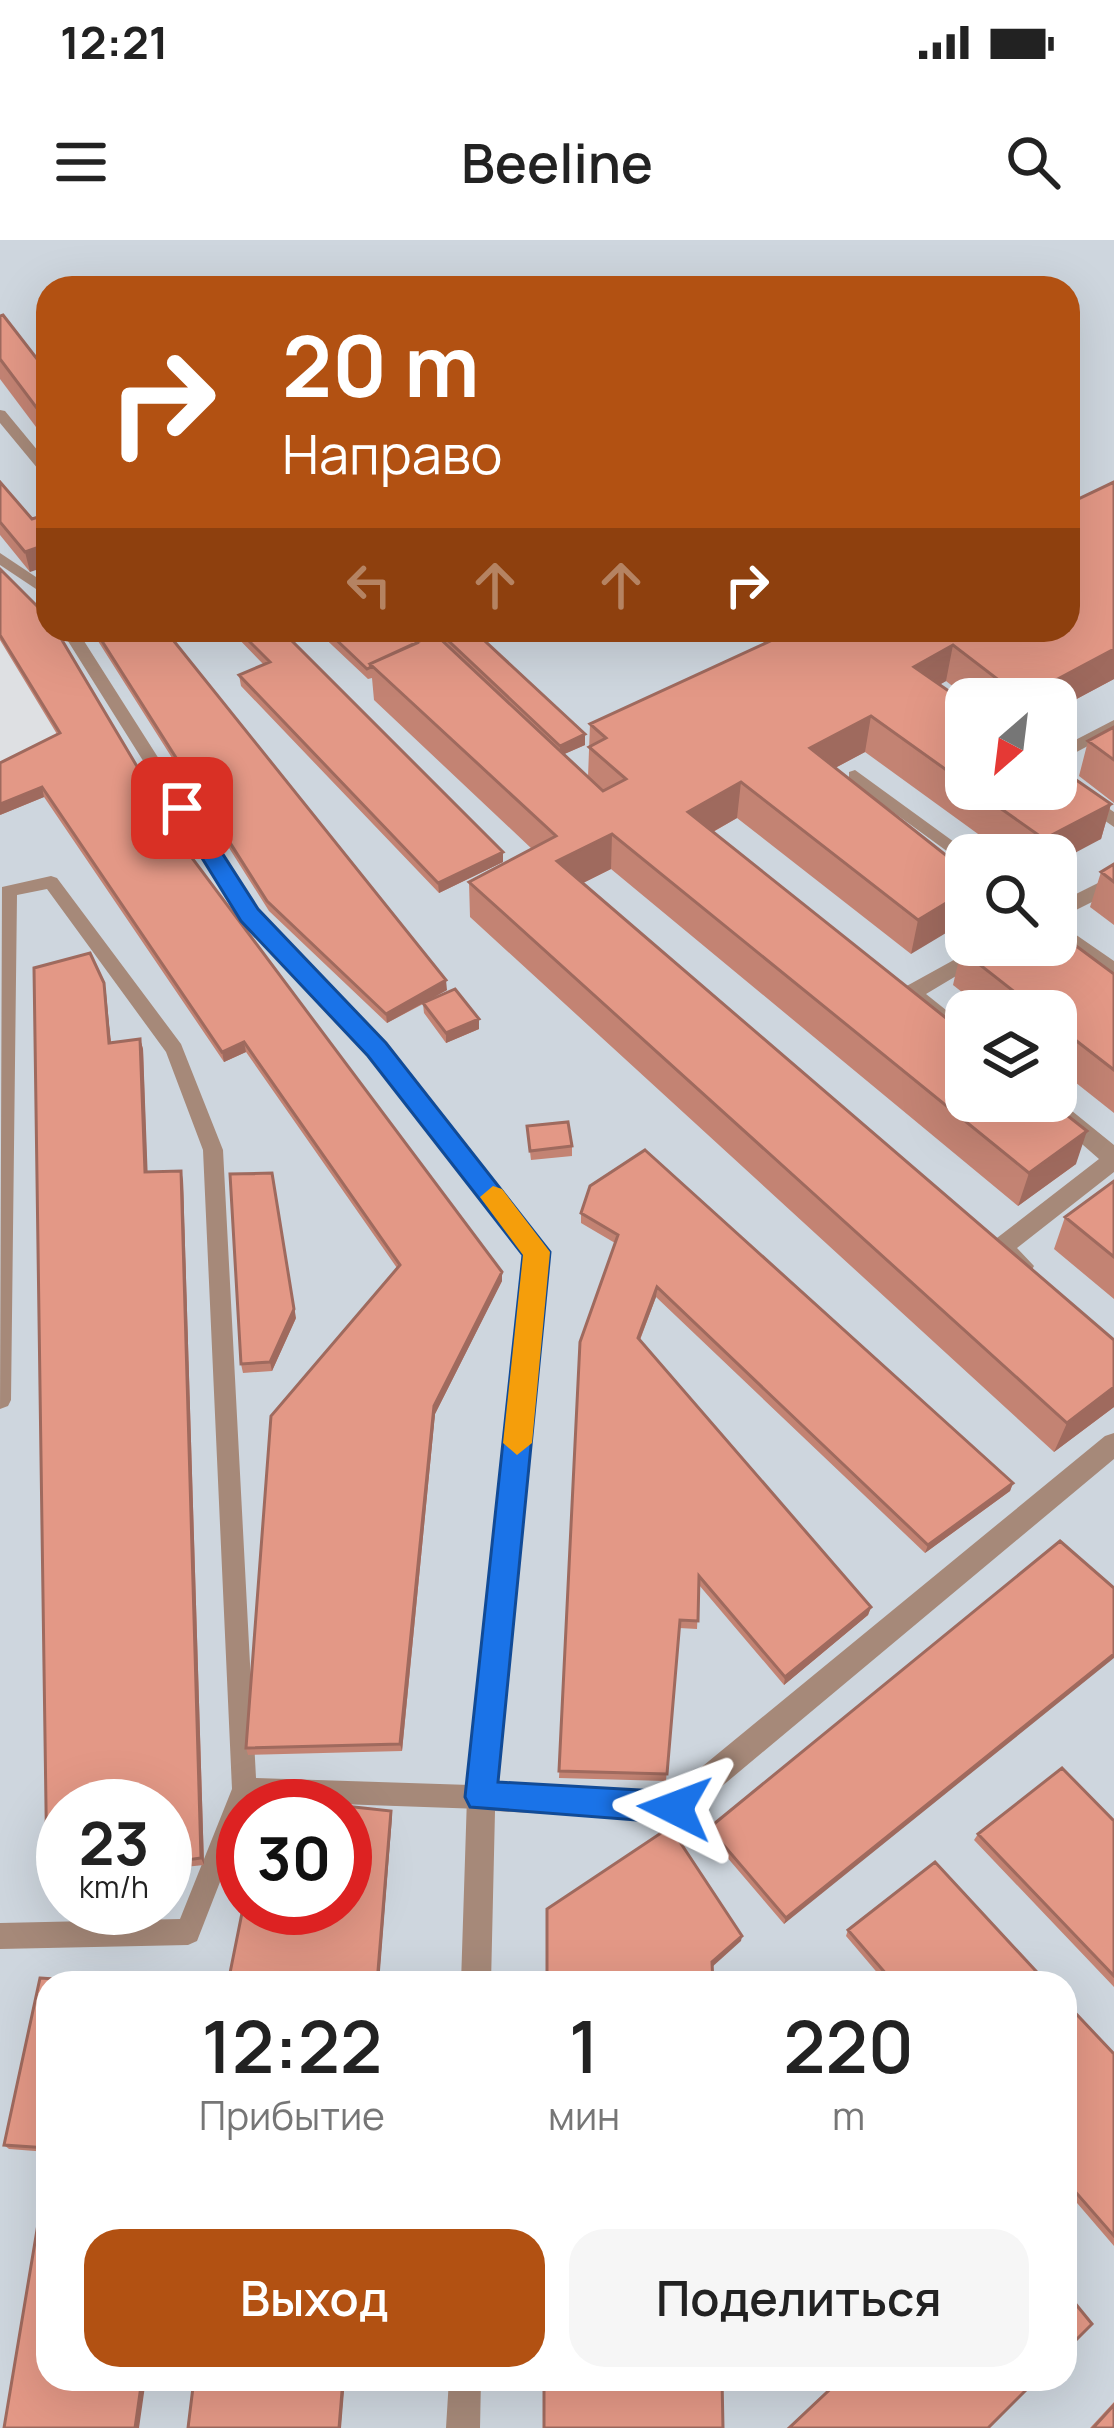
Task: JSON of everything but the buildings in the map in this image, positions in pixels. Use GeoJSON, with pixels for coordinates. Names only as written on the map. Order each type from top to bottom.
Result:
{"type":"FeatureCollection","features":[{"type":"Feature","properties":{"kind":"street"},"geometry":{"type":"LineString","coordinates":[[1077,902],[1114,882]]}},
{"type":"Feature","properties":{"kind":"street"},"geometry":{"type":"LineString","coordinates":[[945,1021],[901,986],[948,966]]}},
{"type":"Feature","properties":{"kind":"street"},"geometry":{"type":"LineString","coordinates":[[1049,1290],[992,1240],[1114,1159],[1069,1122]]}},
{"type":"Feature","properties":{"kind":"street"},"geometry":{"type":"LineString","coordinates":[[476,1971],[481,1797],[675,1808],[1114,1444]]}},
{"type":"Feature","properties":{"kind":"street"},"geometry":{"type":"LineString","coordinates":[[464,2428],[465,2391]]}},
{"type":"Feature","properties":{"kind":"lane"},"geometry":{"type":"LineString","coordinates":[[0,414],[36,458]]}},
{"type":"Feature","properties":{"kind":"lane"},"geometry":{"type":"LineString","coordinates":[[0,558],[36,584]]}},
{"type":"Feature","properties":{"kind":"lane"},"geometry":{"type":"LineString","coordinates":[[77,642],[249,915],[377,1049],[537,1252],[481,1797],[372,1793]]}},
{"type":"Feature","properties":{"kind":"lane"},"geometry":{"type":"LineString","coordinates":[[1077,745],[1114,725]]}},
{"type":"Feature","properties":{"kind":"lane"},"geometry":{"type":"LineString","coordinates":[[855,776],[945,844]]}},
{"type":"Feature","properties":{"kind":"lane"},"geometry":{"type":"LineString","coordinates":[[1077,794],[1114,821]]}},
{"type":"Feature","properties":{"kind":"lane"},"geometry":{"type":"LineString","coordinates":[[0,1400],[8,891],[50,883],[174,1049],[213,1150],[244,1779]]}},
{"type":"Feature","properties":{"kind":"lane"},"geometry":{"type":"LineString","coordinates":[[1077,943],[1114,971]]}},
{"type":"Feature","properties":{"kind":"lane"},"geometry":{"type":"LineString","coordinates":[[0,1936],[188,1932],[216,1860]]}},
{"type":"Feature","properties":{"kind":"shaded area"},"geometry":{"type":"Polygon","coordinates":[[[0,240],[1114,240],[1114,2428],[0,2428],[0,775],[62,743],[0,640],[0,240]]]}},
{"type":"Feature","properties":{"kind":"slow traffic"},"geometry":{"type":"LineString","coordinates":[[493,1197],[537,1252],[517,1443]]}},
{"type":"Feature","properties":{"kind":"route"},"geometry":{"type":"LineString","coordinates":[[182,808],[249,915],[377,1049],[537,1252],[481,1797],[675,1808]]}}]}
